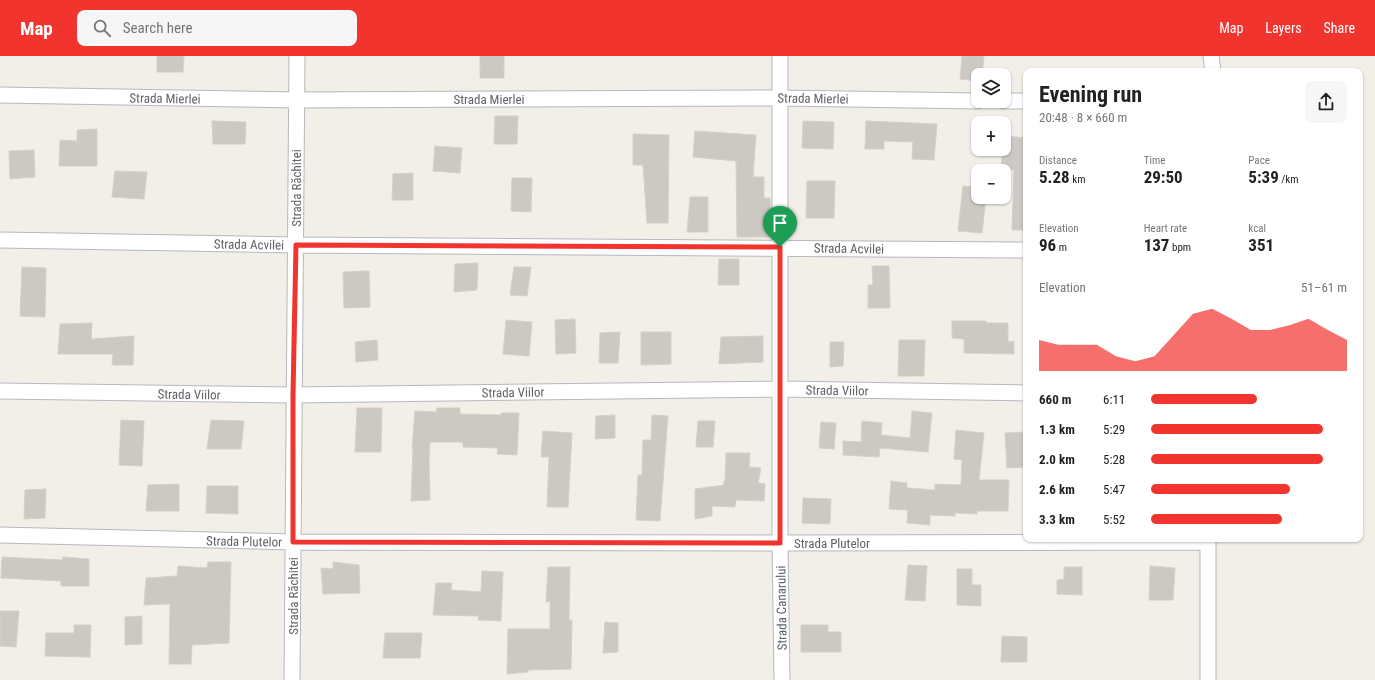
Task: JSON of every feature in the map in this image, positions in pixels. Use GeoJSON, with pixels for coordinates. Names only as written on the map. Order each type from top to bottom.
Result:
{"type":"FeatureCollection","features":[{"type":"Feature","properties":{"kind":"street","name":"Strada Răchitei"},"geometry":{"type":"LineString","coordinates":[[292,680],[293,395],[296,245],[297,56]]}},
{"type":"Feature","properties":{"kind":"street","name":"Strada Canarului"},"geometry":{"type":"LineString","coordinates":[[780,56],[780,543],[782,680]]}},
{"type":"Feature","properties":{"kind":"street"},"geometry":{"type":"LineString","coordinates":[[1211,56],[1213,68]]}},
{"type":"Feature","properties":{"kind":"street","name":"Strada Mierlei"},"geometry":{"type":"LineString","coordinates":[[0,95],[296,100],[780,98],[971,101]]}},
{"type":"Feature","properties":{"kind":"street"},"geometry":{"type":"LineString","coordinates":[[1011,101],[1023,101]]}},
{"type":"Feature","properties":{"kind":"street","name":"Strada Acvilei"},"geometry":{"type":"LineString","coordinates":[[0,240],[296,245],[780,247],[1023,250]]}},
{"type":"Feature","properties":{"kind":"street","name":"Strada Viilor"},"geometry":{"type":"LineString","coordinates":[[0,391],[293,395],[781,389],[1023,394]]}},
{"type":"Feature","properties":{"kind":"street","name":"Strada Plutelor"},"geometry":{"type":"LineString","coordinates":[[0,535],[293,542],[780,543],[1023,541]]}},
{"type":"Feature","properties":{"kind":"street"},"geometry":{"type":"LineString","coordinates":[[1208,542],[1208,680]]}},
{"type":"Feature","properties":{"kind":"building"},"geometry":{"type":"Polygon","coordinates":[[[157,56],[184,56],[183,72],[157,72],[157,56]]]}},
{"type":"Feature","properties":{"kind":"building"},"geometry":{"type":"Polygon","coordinates":[[[480,56],[504,56],[504,78],[480,78],[480,56]]]}},
{"type":"Feature","properties":{"kind":"building"},"geometry":{"type":"Polygon","coordinates":[[[962,56],[984,56],[983,68],[971,68],[971,80],[960,79],[962,56]]]}},
{"type":"Feature","properties":{"kind":"building"},"geometry":{"type":"Polygon","coordinates":[[[495,116],[518,116],[517,144],[494,144],[495,116]]]}},
{"type":"Feature","properties":{"kind":"building"},"geometry":{"type":"Polygon","coordinates":[[[212,121],[246,122],[245,144],[213,144],[212,121]]]}},
{"type":"Feature","properties":{"kind":"building"},"geometry":{"type":"Polygon","coordinates":[[[803,121],[834,122],[833,149],[802,148],[803,121]]]}},
{"type":"Feature","properties":{"kind":"building"},"geometry":{"type":"Polygon","coordinates":[[[866,121],[937,124],[934,160],[912,159],[913,142],[884,141],[884,149],[865,149],[866,121]]]}},
{"type":"Feature","properties":{"kind":"building"},"geometry":{"type":"Polygon","coordinates":[[[97,129],[97,166],[59,166],[60,140],[77,141],[77,130],[97,129]]]}},
{"type":"Feature","properties":{"kind":"building"},"geometry":{"type":"Polygon","coordinates":[[[695,131],[756,135],[753,177],[764,177],[764,198],[770,198],[771,237],[737,237],[736,161],[693,157],[695,131]]]}},
{"type":"Feature","properties":{"kind":"building"},"geometry":{"type":"Polygon","coordinates":[[[633,134],[669,135],[668,223],[647,223],[643,165],[633,165],[633,134]]]}},
{"type":"Feature","properties":{"kind":"building"},"geometry":{"type":"Polygon","coordinates":[[[1011,137],[1023,138],[1023,230],[1012,230],[1014,170],[1011,170],[1011,164],[1001,164],[1002,156],[1011,156],[1011,137]]]}},
{"type":"Feature","properties":{"kind":"building"},"geometry":{"type":"Polygon","coordinates":[[[435,146],[462,148],[460,173],[433,171],[435,146]]]}},
{"type":"Feature","properties":{"kind":"building"},"geometry":{"type":"Polygon","coordinates":[[[34,150],[35,177],[10,179],[9,151],[34,150]]]}},
{"type":"Feature","properties":{"kind":"building"},"geometry":{"type":"Polygon","coordinates":[[[115,171],[147,172],[144,199],[112,197],[115,171]]]}},
{"type":"Feature","properties":{"kind":"building"},"geometry":{"type":"Polygon","coordinates":[[[413,173],[413,200],[392,200],[393,174],[413,173]]]}},
{"type":"Feature","properties":{"kind":"building"},"geometry":{"type":"Polygon","coordinates":[[[512,178],[532,178],[531,212],[511,211],[512,178]]]}},
{"type":"Feature","properties":{"kind":"building"},"geometry":{"type":"Polygon","coordinates":[[[807,181],[835,181],[834,218],[806,218],[807,181]]]}},
{"type":"Feature","properties":{"kind":"building"},"geometry":{"type":"Polygon","coordinates":[[[963,186],[971,187],[971,204],[985,204],[982,233],[958,231],[963,186]]]}},
{"type":"Feature","properties":{"kind":"building"},"geometry":{"type":"Polygon","coordinates":[[[690,197],[708,197],[708,232],[687,232],[690,197]]]}},
{"type":"Feature","properties":{"kind":"building"},"geometry":{"type":"Polygon","coordinates":[[[719,259],[739,259],[739,285],[718,285],[719,259]]]}},
{"type":"Feature","properties":{"kind":"building"},"geometry":{"type":"Polygon","coordinates":[[[478,263],[477,290],[454,292],[455,264],[478,263]]]}},
{"type":"Feature","properties":{"kind":"building"},"geometry":{"type":"Polygon","coordinates":[[[872,266],[889,266],[890,308],[868,308],[868,285],[873,285],[872,266]]]}},
{"type":"Feature","properties":{"kind":"building"},"geometry":{"type":"Polygon","coordinates":[[[22,267],[46,268],[45,317],[20,316],[22,267]]]}},
{"type":"Feature","properties":{"kind":"building"},"geometry":{"type":"Polygon","coordinates":[[[514,267],[531,267],[527,296],[510,295],[514,267]]]}},
{"type":"Feature","properties":{"kind":"building"},"geometry":{"type":"Polygon","coordinates":[[[369,271],[370,307],[344,308],[343,272],[369,271]]]}},
{"type":"Feature","properties":{"kind":"building"},"geometry":{"type":"Polygon","coordinates":[[[575,319],[576,353],[556,354],[555,320],[575,319]]]}},
{"type":"Feature","properties":{"kind":"building"},"geometry":{"type":"Polygon","coordinates":[[[506,320],[532,322],[529,356],[503,354],[506,320]]]}},
{"type":"Feature","properties":{"kind":"building"},"geometry":{"type":"Polygon","coordinates":[[[952,321],[986,321],[986,323],[1008,323],[1008,342],[1014,341],[1014,354],[964,353],[964,339],[952,338],[952,321]]]}},
{"type":"Feature","properties":{"kind":"building"},"geometry":{"type":"Polygon","coordinates":[[[92,323],[91,339],[134,336],[133,365],[112,365],[113,354],[58,354],[60,324],[92,323]]]}},
{"type":"Feature","properties":{"kind":"building"},"geometry":{"type":"Polygon","coordinates":[[[620,332],[618,363],[599,363],[600,333],[620,332]]]}},
{"type":"Feature","properties":{"kind":"building"},"geometry":{"type":"Polygon","coordinates":[[[641,332],[671,332],[671,364],[641,365],[641,332]]]}},
{"type":"Feature","properties":{"kind":"building"},"geometry":{"type":"Polygon","coordinates":[[[763,336],[763,362],[719,364],[721,337],[763,336]]]}},
{"type":"Feature","properties":{"kind":"building"},"geometry":{"type":"Polygon","coordinates":[[[377,340],[378,360],[356,362],[355,342],[377,340]]]}},
{"type":"Feature","properties":{"kind":"building"},"geometry":{"type":"Polygon","coordinates":[[[899,340],[925,340],[924,376],[898,376],[899,340]]]}},
{"type":"Feature","properties":{"kind":"building"},"geometry":{"type":"Polygon","coordinates":[[[830,342],[844,342],[843,366],[830,367],[830,342]]]}},
{"type":"Feature","properties":{"kind":"building"},"geometry":{"type":"Polygon","coordinates":[[[357,408],[382,408],[381,452],[355,452],[357,408]]]}},
{"type":"Feature","properties":{"kind":"building"},"geometry":{"type":"Polygon","coordinates":[[[437,408],[460,408],[460,414],[501,415],[501,413],[519,413],[517,455],[497,454],[498,448],[463,447],[463,442],[430,442],[430,500],[411,501],[412,449],[415,411],[436,412],[437,408]]]}},
{"type":"Feature","properties":{"kind":"building"},"geometry":{"type":"Polygon","coordinates":[[[912,411],[932,413],[928,452],[880,448],[879,457],[843,455],[843,441],[861,442],[862,421],[882,423],[881,435],[910,438],[912,411]]]}},
{"type":"Feature","properties":{"kind":"building"},"geometry":{"type":"Polygon","coordinates":[[[615,415],[615,438],[595,439],[596,416],[615,415]]]}},
{"type":"Feature","properties":{"kind":"building"},"geometry":{"type":"Polygon","coordinates":[[[652,415],[668,416],[660,521],[636,520],[638,475],[642,475],[643,440],[651,440],[652,415]]]}},
{"type":"Feature","properties":{"kind":"building"},"geometry":{"type":"Polygon","coordinates":[[[121,420],[144,421],[142,466],[119,465],[121,420]]]}},
{"type":"Feature","properties":{"kind":"building"},"geometry":{"type":"Polygon","coordinates":[[[211,420],[244,421],[241,449],[207,449],[211,420]]]}},
{"type":"Feature","properties":{"kind":"building"},"geometry":{"type":"Polygon","coordinates":[[[698,421],[715,421],[713,447],[696,447],[698,421]]]}},
{"type":"Feature","properties":{"kind":"building"},"geometry":{"type":"Polygon","coordinates":[[[821,422],[836,423],[834,449],[819,448],[821,422]]]}},
{"type":"Feature","properties":{"kind":"building"},"geometry":{"type":"Polygon","coordinates":[[[956,430],[984,433],[979,480],[1009,480],[1008,511],[977,511],[977,514],[955,513],[955,516],[930,515],[930,525],[907,523],[908,510],[889,509],[891,481],[907,483],[907,488],[935,490],[935,484],[961,485],[962,460],[954,459],[956,430]]]}},
{"type":"Feature","properties":{"kind":"building"},"geometry":{"type":"Polygon","coordinates":[[[543,431],[572,433],[568,507],[547,507],[549,457],[541,457],[543,431]]]}},
{"type":"Feature","properties":{"kind":"building"},"geometry":{"type":"Polygon","coordinates":[[[1023,432],[1023,467],[1007,468],[1005,433],[1023,432]]]}},
{"type":"Feature","properties":{"kind":"building"},"geometry":{"type":"Polygon","coordinates":[[[726,453],[750,453],[749,467],[761,468],[758,483],[765,484],[764,501],[736,500],[735,507],[712,506],[712,516],[695,519],[695,489],[724,485],[726,453]]]}},
{"type":"Feature","properties":{"kind":"building"},"geometry":{"type":"Polygon","coordinates":[[[179,484],[179,511],[146,511],[148,485],[179,484]]]}},
{"type":"Feature","properties":{"kind":"building"},"geometry":{"type":"Polygon","coordinates":[[[207,486],[238,486],[238,514],[206,513],[207,486]]]}},
{"type":"Feature","properties":{"kind":"building"},"geometry":{"type":"Polygon","coordinates":[[[46,489],[45,518],[24,519],[25,490],[46,489]]]}},
{"type":"Feature","properties":{"kind":"building"},"geometry":{"type":"Polygon","coordinates":[[[803,498],[831,499],[830,524],[802,523],[803,498]]]}},
{"type":"Feature","properties":{"kind":"building"},"geometry":{"type":"Polygon","coordinates":[[[2,557],[62,560],[63,557],[89,559],[89,586],[61,586],[61,581],[1,578],[2,557]]]}},
{"type":"Feature","properties":{"kind":"building"},"geometry":{"type":"Polygon","coordinates":[[[208,562],[231,562],[229,643],[192,645],[191,664],[169,664],[170,604],[144,605],[146,578],[177,576],[178,566],[207,568],[208,562]]]}},
{"type":"Feature","properties":{"kind":"building"},"geometry":{"type":"Polygon","coordinates":[[[333,562],[359,565],[360,593],[323,594],[321,568],[333,569],[333,562]]]}},
{"type":"Feature","properties":{"kind":"building"},"geometry":{"type":"Polygon","coordinates":[[[908,565],[927,566],[925,601],[905,600],[908,565]]]}},
{"type":"Feature","properties":{"kind":"building"},"geometry":{"type":"Polygon","coordinates":[[[1150,566],[1175,568],[1173,600],[1149,600],[1150,566]]]}},
{"type":"Feature","properties":{"kind":"building"},"geometry":{"type":"Polygon","coordinates":[[[548,567],[570,567],[569,620],[572,620],[571,669],[528,670],[528,672],[507,674],[508,629],[550,629],[550,601],[546,602],[548,567]]]}},
{"type":"Feature","properties":{"kind":"building"},"geometry":{"type":"Polygon","coordinates":[[[1064,567],[1082,567],[1082,595],[1057,594],[1057,580],[1064,579],[1064,567]]]}},
{"type":"Feature","properties":{"kind":"building"},"geometry":{"type":"Polygon","coordinates":[[[957,569],[972,569],[972,585],[981,585],[981,606],[957,605],[957,569]]]}},
{"type":"Feature","properties":{"kind":"building"},"geometry":{"type":"Polygon","coordinates":[[[482,571],[503,572],[501,621],[478,620],[479,616],[433,615],[436,583],[452,583],[451,590],[481,592],[482,571]]]}},
{"type":"Feature","properties":{"kind":"building"},"geometry":{"type":"Polygon","coordinates":[[[0,611],[19,611],[16,647],[0,646],[0,611]]]}},
{"type":"Feature","properties":{"kind":"building"},"geometry":{"type":"Polygon","coordinates":[[[142,616],[142,644],[125,645],[125,617],[142,616]]]}},
{"type":"Feature","properties":{"kind":"building"},"geometry":{"type":"Polygon","coordinates":[[[605,622],[618,623],[618,652],[603,653],[605,622]]]}},
{"type":"Feature","properties":{"kind":"building"},"geometry":{"type":"Polygon","coordinates":[[[74,625],[91,625],[90,657],[45,656],[46,633],[74,633],[74,625]]]}},
{"type":"Feature","properties":{"kind":"building"},"geometry":{"type":"Polygon","coordinates":[[[801,625],[828,625],[828,632],[841,632],[841,652],[801,652],[801,625]]]}},
{"type":"Feature","properties":{"kind":"building"},"geometry":{"type":"Polygon","coordinates":[[[385,633],[422,633],[420,658],[383,658],[385,633]]]}},
{"type":"Feature","properties":{"kind":"building"},"geometry":{"type":"Polygon","coordinates":[[[1002,636],[1027,637],[1027,662],[1001,662],[1002,636]]]}},
{"type":"Feature","properties":{"kind":"route"},"geometry":{"type":"LineString","coordinates":[[296,245],[780,247],[780,543],[293,542],[293,395],[296,245]]}}]}
